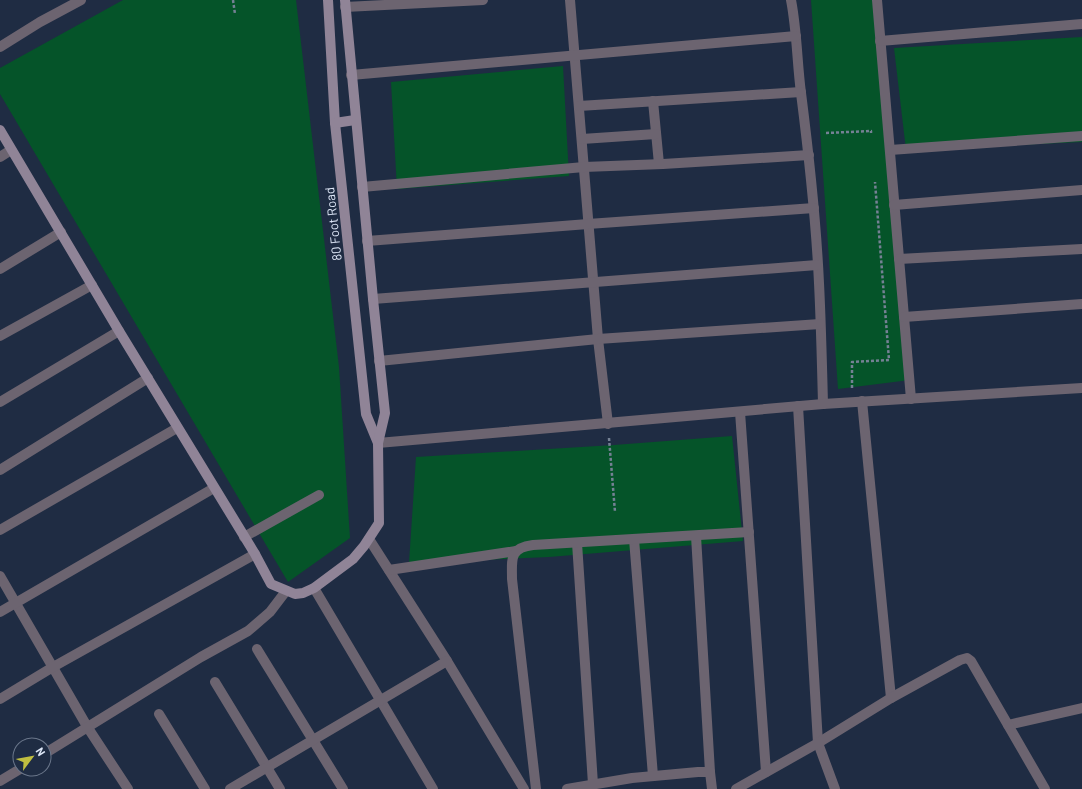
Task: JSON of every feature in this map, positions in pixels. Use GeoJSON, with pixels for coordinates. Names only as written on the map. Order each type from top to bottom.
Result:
{"type":"FeatureCollection","features":[{"type":"Feature","properties":{"kind":"street"},"geometry":{"type":"LineString","coordinates":[[0,47],[40,22],[81,0]]}},
{"type":"Feature","properties":{"kind":"street","name":"80 Foot Road"},"geometry":{"type":"LineString","coordinates":[[328,0],[335,123],[366,414],[378,443]]}},
{"type":"Feature","properties":{"kind":"street"},"geometry":{"type":"LineString","coordinates":[[345,4],[483,0]]}},
{"type":"Feature","properties":{"kind":"street"},"geometry":{"type":"LineString","coordinates":[[570,0],[598,339],[608,424]]}},
{"type":"Feature","properties":{"kind":"street"},"geometry":{"type":"LineString","coordinates":[[791,0],[814,208],[818,265],[823,404]]}},
{"type":"Feature","properties":{"kind":"street"},"geometry":{"type":"LineString","coordinates":[[877,0],[911,398]]}},
{"type":"Feature","properties":{"kind":"street","name":"80 Foot Road"},"geometry":{"type":"LineString","coordinates":[[345,4],[385,413],[378,443],[379,523],[369,539]]}},
{"type":"Feature","properties":{"kind":"street"},"geometry":{"type":"LineString","coordinates":[[880,41],[1082,24]]}},
{"type":"Feature","properties":{"kind":"street"},"geometry":{"type":"LineString","coordinates":[[351,75],[796,36]]}},
{"type":"Feature","properties":{"kind":"street"},"geometry":{"type":"LineString","coordinates":[[579,106],[801,92]]}},
{"type":"Feature","properties":{"kind":"street"},"geometry":{"type":"LineString","coordinates":[[653,102],[658,164]]}},
{"type":"Feature","properties":{"kind":"street"},"geometry":{"type":"LineString","coordinates":[[335,123],[356,120]]}},
{"type":"Feature","properties":{"kind":"street"},"geometry":{"type":"LineString","coordinates":[[0,130],[177,428],[255,554],[271,584],[295,594],[314,588],[353,559],[369,539],[447,661],[524,789]]}},
{"type":"Feature","properties":{"kind":"street"},"geometry":{"type":"LineString","coordinates":[[582,139],[656,134]]}},
{"type":"Feature","properties":{"kind":"street"},"geometry":{"type":"LineString","coordinates":[[890,150],[1082,136]]}},
{"type":"Feature","properties":{"kind":"street"},"geometry":{"type":"LineString","coordinates":[[0,157],[11,150]]}},
{"type":"Feature","properties":{"kind":"street"},"geometry":{"type":"LineString","coordinates":[[362,187],[584,167],[809,155]]}},
{"type":"Feature","properties":{"kind":"street"},"geometry":{"type":"LineString","coordinates":[[894,205],[1082,190]]}},
{"type":"Feature","properties":{"kind":"street"},"geometry":{"type":"LineString","coordinates":[[367,241],[814,208]]}},
{"type":"Feature","properties":{"kind":"street"},"geometry":{"type":"LineString","coordinates":[[0,269],[61,232]]}},
{"type":"Feature","properties":{"kind":"street"},"geometry":{"type":"LineString","coordinates":[[899,259],[1082,249]]}},
{"type":"Feature","properties":{"kind":"street"},"geometry":{"type":"LineString","coordinates":[[373,299],[818,265]]}},
{"type":"Feature","properties":{"kind":"street"},"geometry":{"type":"LineString","coordinates":[[0,336],[92,285]]}},
{"type":"Feature","properties":{"kind":"street"},"geometry":{"type":"LineString","coordinates":[[904,317],[1082,304]]}},
{"type":"Feature","properties":{"kind":"street"},"geometry":{"type":"LineString","coordinates":[[379,361],[598,339],[820,324]]}},
{"type":"Feature","properties":{"kind":"street"},"geometry":{"type":"LineString","coordinates":[[0,402],[119,331]]}},
{"type":"Feature","properties":{"kind":"street"},"geometry":{"type":"LineString","coordinates":[[0,470],[148,378]]}},
{"type":"Feature","properties":{"kind":"street"},"geometry":{"type":"LineString","coordinates":[[378,443],[823,404],[1082,388]]}},
{"type":"Feature","properties":{"kind":"street"},"geometry":{"type":"LineString","coordinates":[[858,402],[891,698]]}},
{"type":"Feature","properties":{"kind":"street"},"geometry":{"type":"LineString","coordinates":[[798,406],[818,743],[835,789]]}},
{"type":"Feature","properties":{"kind":"street"},"geometry":{"type":"LineString","coordinates":[[740,412],[766,772]]}},
{"type":"Feature","properties":{"kind":"street"},"geometry":{"type":"LineString","coordinates":[[0,530],[177,428]]}},
{"type":"Feature","properties":{"kind":"street"},"geometry":{"type":"LineString","coordinates":[[0,612],[214,488]]}},
{"type":"Feature","properties":{"kind":"street"},"geometry":{"type":"LineString","coordinates":[[244,537],[318,495]]}},
{"type":"Feature","properties":{"kind":"street"},"geometry":{"type":"LineString","coordinates":[[389,570],[516,551],[523,546],[749,532]]}},
{"type":"Feature","properties":{"kind":"street"},"geometry":{"type":"LineString","coordinates":[[696,536],[712,789]]}},
{"type":"Feature","properties":{"kind":"street"},"geometry":{"type":"LineString","coordinates":[[634,539],[653,776]]}},
{"type":"Feature","properties":{"kind":"street"},"geometry":{"type":"LineString","coordinates":[[576,542],[593,784]]}},
{"type":"Feature","properties":{"kind":"street"},"geometry":{"type":"LineString","coordinates":[[516,551],[512,560],[512,579],[536,789]]}},
{"type":"Feature","properties":{"kind":"street"},"geometry":{"type":"LineString","coordinates":[[0,699],[53,667],[255,554]]}},
{"type":"Feature","properties":{"kind":"street"},"geometry":{"type":"LineString","coordinates":[[0,576],[88,728],[128,789]]}},
{"type":"Feature","properties":{"kind":"street"},"geometry":{"type":"LineString","coordinates":[[314,588],[433,789]]}},
{"type":"Feature","properties":{"kind":"street"},"geometry":{"type":"LineString","coordinates":[[52,749],[195,661],[248,631],[270,612],[286,591]]}},
{"type":"Feature","properties":{"kind":"street"},"geometry":{"type":"LineString","coordinates":[[257,649],[343,789]]}},
{"type":"Feature","properties":{"kind":"street"},"geometry":{"type":"LineString","coordinates":[[736,789],[818,743],[891,698],[960,660],[967,658],[971,661],[1045,789]]}},
{"type":"Feature","properties":{"kind":"street"},"geometry":{"type":"LineString","coordinates":[[230,789],[447,661]]}},
{"type":"Feature","properties":{"kind":"street"},"geometry":{"type":"LineString","coordinates":[[215,682],[280,789]]}},
{"type":"Feature","properties":{"kind":"street"},"geometry":{"type":"LineString","coordinates":[[1008,725],[1082,708]]}},
{"type":"Feature","properties":{"kind":"street"},"geometry":{"type":"LineString","coordinates":[[158,714],[205,789]]}},
{"type":"Feature","properties":{"kind":"street"},"geometry":{"type":"LineString","coordinates":[[567,789],[632,778],[710,772]]}},
{"type":"Feature","properties":{"kind":"street"},"geometry":{"type":"LineString","coordinates":[[0,781],[12,774]]}},
{"type":"Feature","properties":{"kind":"path"},"geometry":{"type":"LineString","coordinates":[[233,0],[235,14]]}},
{"type":"Feature","properties":{"kind":"path"},"geometry":{"type":"LineString","coordinates":[[826,133],[871,132],[872,139]]}},
{"type":"Feature","properties":{"kind":"path"},"geometry":{"type":"LineString","coordinates":[[858,402],[852,362],[889,360],[875,179]]}},
{"type":"Feature","properties":{"kind":"path"},"geometry":{"type":"LineString","coordinates":[[608,424],[615,512]]}},
{"type":"Feature","properties":{"kind":"green space"},"geometry":{"type":"Polygon","coordinates":[[[123,0],[296,0],[339,367],[350,538],[288,582],[0,94],[0,68],[123,0]]]}},
{"type":"Feature","properties":{"kind":"green space"},"geometry":{"type":"Polygon","coordinates":[[[811,0],[875,0],[910,380],[838,389],[811,0]]]}},
{"type":"Feature","properties":{"kind":"green space"},"geometry":{"type":"Polygon","coordinates":[[[1082,37],[1082,142],[906,150],[894,48],[1082,37]]]}},
{"type":"Feature","properties":{"kind":"green space"},"geometry":{"type":"Polygon","coordinates":[[[563,66],[569,176],[397,189],[391,82],[563,66]]]}},
{"type":"Feature","properties":{"kind":"green space"},"geometry":{"type":"Polygon","coordinates":[[[732,436],[743,541],[549,557],[409,563],[416,457],[732,436]]]}}]}
